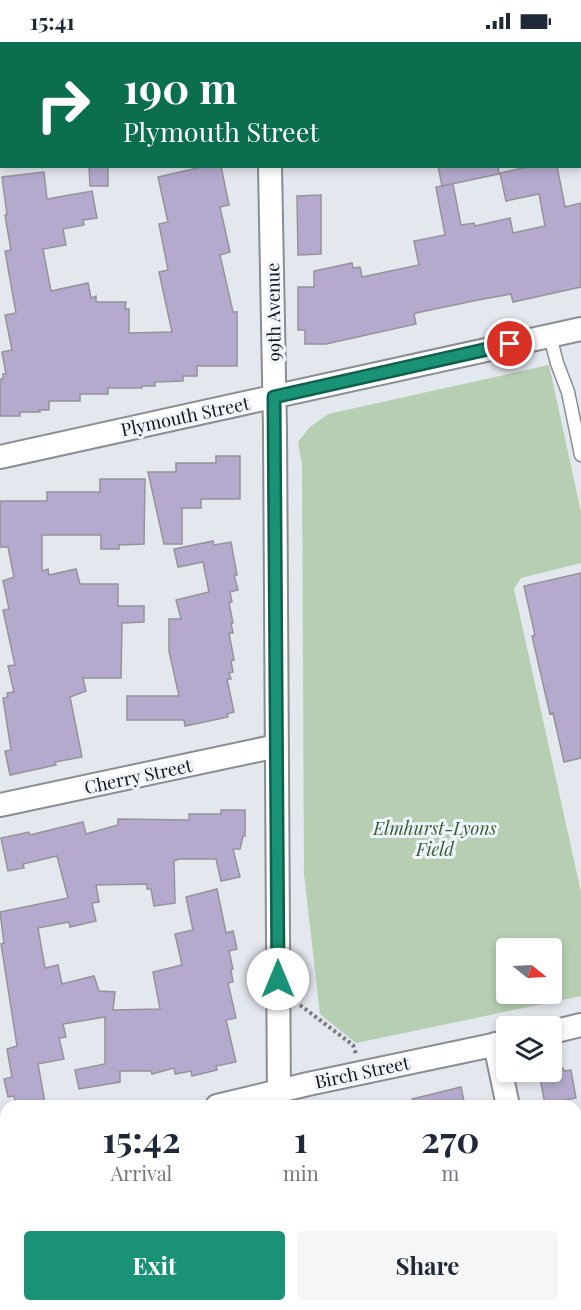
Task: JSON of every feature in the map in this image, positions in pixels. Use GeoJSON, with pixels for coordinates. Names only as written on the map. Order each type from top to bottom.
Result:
{"type":"FeatureCollection","features":[{"type":"Feature","properties":{"kind":"street","name":"99th Avenue"},"geometry":{"type":"LineString","coordinates":[[270,168],[279,1098]]}},
{"type":"Feature","properties":{"kind":"street","name":"Plymouth Street"},"geometry":{"type":"LineString","coordinates":[[0,458],[581,329]]}},
{"type":"Feature","properties":{"kind":"street","name":"Cherry Street"},"geometry":{"type":"LineString","coordinates":[[0,805],[277,746]]}},
{"type":"Feature","properties":{"kind":"street"},"geometry":{"type":"LineString","coordinates":[[562,1030],[581,1025]]}},
{"type":"Feature","properties":{"kind":"street","name":"Birch Street"},"geometry":{"type":"LineString","coordinates":[[264,1100],[279,1098],[361,1072],[496,1044]]}},
{"type":"Feature","properties":{"kind":"street"},"geometry":{"type":"LineString","coordinates":[[505,1082],[507,1100]]}},
{"type":"Feature","properties":{"kind":"lane"},"geometry":{"type":"LineString","coordinates":[[550,336],[568,392],[581,455]]}},
{"type":"Feature","properties":{"kind":"path"},"geometry":{"type":"LineString","coordinates":[[278,1002],[300,1005],[353,1045],[361,1072]]}},
{"type":"Feature","properties":{"kind":"green space","name":"Elmhurst-Lyons Field"},"geometry":{"type":"Polygon","coordinates":[[[549,365],[581,512],[581,563],[521,578],[514,589],[581,892],[581,996],[562,1000],[562,938],[496,938],[496,1004],[543,1004],[356,1043],[320,1014],[304,874],[302,464],[298,442],[310,427],[328,414],[549,365]]]}},
{"type":"Feature","properties":{"kind":"building"},"geometry":{"type":"Polygon","coordinates":[[[89,168],[108,168],[108,186],[90,186],[89,168]]]}},
{"type":"Feature","properties":{"kind":"building"},"geometry":{"type":"Polygon","coordinates":[[[197,168],[221,168],[229,205],[220,207],[230,252],[220,255],[233,312],[237,312],[237,366],[197,366],[197,376],[183,376],[183,381],[155,382],[155,386],[142,386],[142,388],[108,388],[108,394],[80,394],[80,401],[49,401],[49,410],[20,412],[20,416],[0,416],[0,379],[3,379],[3,374],[6,374],[2,352],[12,350],[5,315],[16,313],[5,251],[11,250],[2,177],[44,172],[47,199],[92,191],[97,218],[83,220],[84,225],[63,229],[66,245],[43,249],[51,291],[88,283],[91,298],[96,296],[96,302],[126,302],[125,309],[129,309],[129,333],[172,332],[159,272],[168,270],[159,224],[168,222],[158,177],[197,168]]]}},
{"type":"Feature","properties":{"kind":"building"},"geometry":{"type":"Polygon","coordinates":[[[438,168],[498,168],[499,174],[442,186],[438,168]]]}},
{"type":"Feature","properties":{"kind":"building"},"geometry":{"type":"Polygon","coordinates":[[[523,168],[557,168],[565,207],[581,203],[581,287],[513,302],[511,294],[478,300],[416,313],[414,315],[416,324],[326,344],[305,344],[305,330],[298,330],[298,287],[314,287],[314,271],[352,263],[353,268],[360,267],[362,277],[419,265],[414,241],[445,235],[436,187],[453,184],[461,225],[474,223],[475,226],[510,218],[513,233],[545,226],[539,194],[506,201],[500,173],[523,168]]]}},
{"type":"Feature","properties":{"kind":"building"},"geometry":{"type":"Polygon","coordinates":[[[321,195],[321,254],[298,255],[297,196],[321,195]]]}},
{"type":"Feature","properties":{"kind":"building"},"geometry":{"type":"Polygon","coordinates":[[[216,456],[240,456],[240,499],[201,499],[201,508],[182,508],[182,544],[164,544],[148,472],[176,472],[176,463],[216,463],[216,456]]]}},
{"type":"Feature","properties":{"kind":"building"},"geometry":{"type":"Polygon","coordinates":[[[100,479],[145,479],[144,544],[119,545],[119,549],[101,549],[101,535],[42,535],[42,571],[48,569],[49,575],[76,569],[80,584],[118,584],[118,606],[144,606],[144,622],[122,623],[121,678],[83,678],[86,691],[70,697],[82,757],[10,775],[5,751],[11,750],[3,698],[8,697],[7,693],[14,692],[8,666],[15,665],[3,610],[9,609],[3,581],[14,577],[8,547],[0,547],[0,501],[47,501],[47,492],[100,492],[100,479]]]}},
{"type":"Feature","properties":{"kind":"building"},"geometry":{"type":"Polygon","coordinates":[[[213,541],[214,545],[231,542],[237,575],[234,575],[238,590],[230,592],[232,602],[229,603],[233,633],[229,633],[234,660],[231,661],[233,672],[229,673],[231,679],[227,679],[234,712],[227,714],[228,717],[185,726],[184,720],[127,720],[127,696],[179,696],[169,651],[169,619],[181,619],[176,600],[209,592],[203,562],[178,567],[174,549],[213,541]]]}},
{"type":"Feature","properties":{"kind":"building"},"geometry":{"type":"Polygon","coordinates":[[[581,573],[581,758],[564,762],[532,636],[535,635],[524,586],[581,573]]]}},
{"type":"Feature","properties":{"kind":"building"},"geometry":{"type":"Polygon","coordinates":[[[221,810],[245,810],[245,836],[243,836],[240,849],[233,849],[240,877],[221,881],[216,859],[179,859],[174,861],[175,903],[154,906],[151,889],[147,889],[147,884],[96,885],[99,902],[92,903],[96,921],[70,927],[69,922],[38,928],[45,968],[58,965],[62,984],[94,976],[99,991],[115,992],[113,1010],[160,1009],[153,972],[182,965],[175,934],[193,930],[186,897],[217,889],[226,933],[233,931],[237,949],[229,951],[233,982],[228,983],[236,1018],[226,1020],[236,1062],[216,1066],[217,1070],[192,1076],[191,1071],[175,1074],[174,1068],[152,1074],[151,1071],[120,1071],[120,1082],[79,1089],[75,1070],[105,1064],[105,1017],[63,1024],[66,1037],[59,1038],[64,1059],[38,1064],[44,1100],[15,1100],[14,1096],[8,1097],[4,1079],[12,1077],[7,1049],[17,1046],[1,944],[4,943],[0,912],[68,898],[57,856],[23,864],[24,868],[8,871],[1,838],[29,832],[30,835],[83,822],[86,834],[118,825],[118,819],[189,820],[189,814],[221,814],[221,810]]]}},
{"type":"Feature","properties":{"kind":"building"},"geometry":{"type":"Polygon","coordinates":[[[562,1068],[564,1071],[571,1070],[576,1098],[544,1100],[541,1082],[562,1082],[562,1068]]]}},
{"type":"Feature","properties":{"kind":"building"},"geometry":{"type":"Polygon","coordinates":[[[461,1087],[464,1100],[412,1100],[461,1087]]]}},
{"type":"Feature","properties":{"kind":"route"},"geometry":{"type":"LineString","coordinates":[[278,979],[274,397],[510,344]]}}]}
